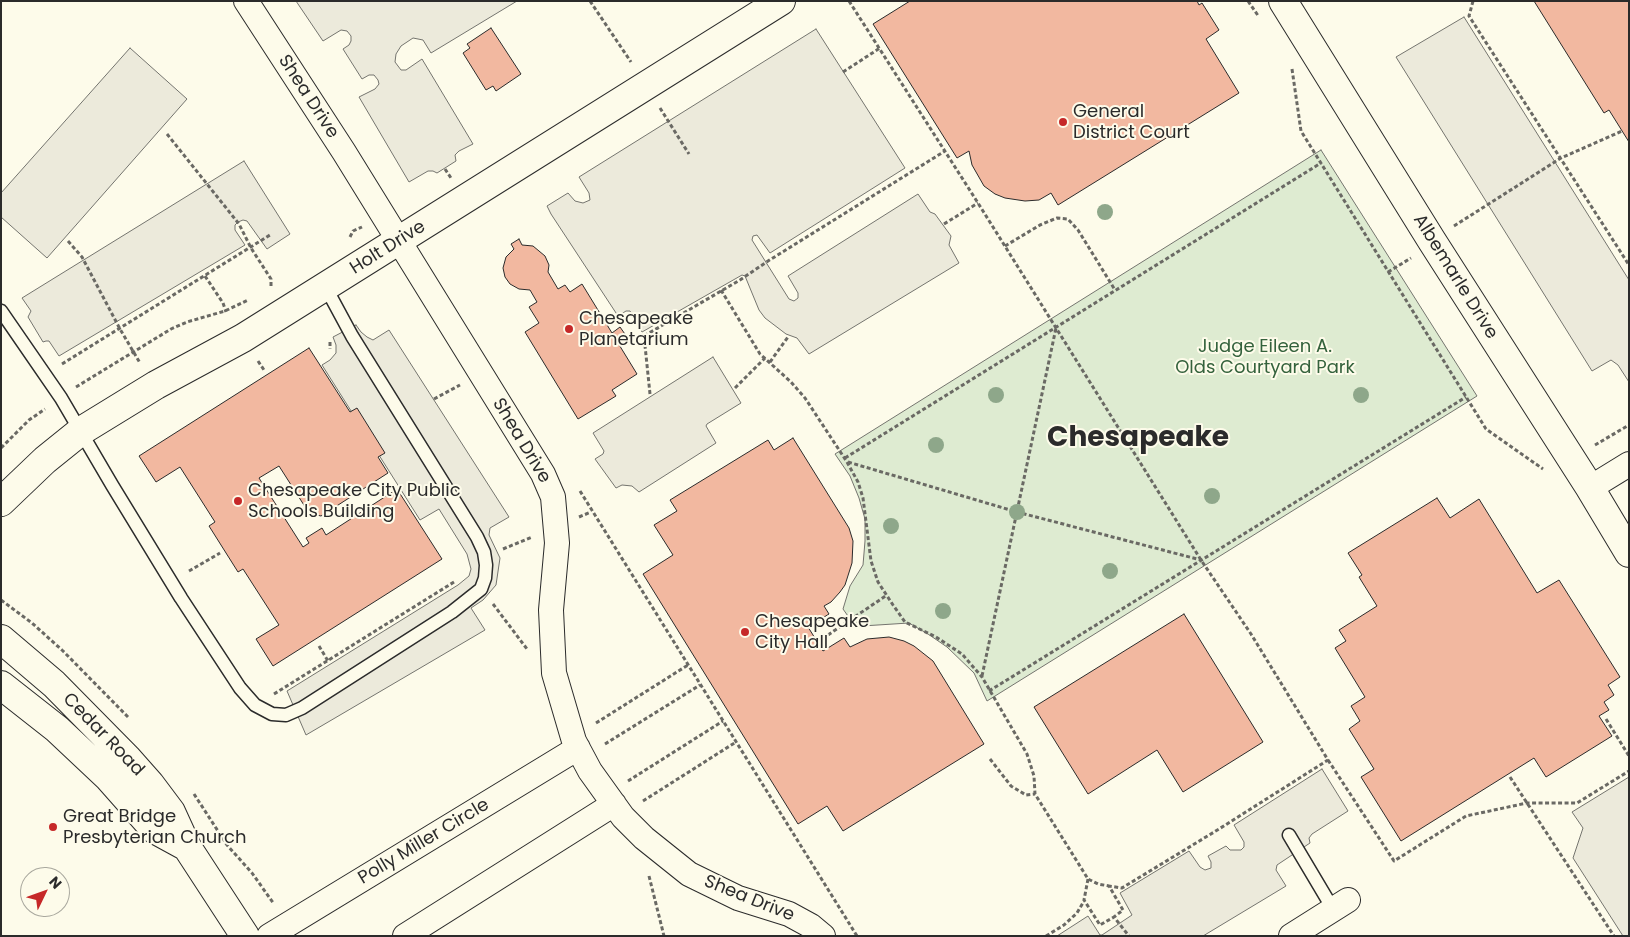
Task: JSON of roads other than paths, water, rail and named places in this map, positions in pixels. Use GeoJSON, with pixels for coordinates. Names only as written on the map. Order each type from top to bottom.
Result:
{"type":"FeatureCollection","features":[{"type":"Feature","properties":{"kind":"street","name":"Shea Drive"},"geometry":{"type":"LineString","coordinates":[[246,1],[344,152],[543,474],[553,497],[557,544],[551,610],[554,673],[574,741],[590,771],[623,817],[644,838],[689,874],[738,898],[789,914],[811,926],[824,936]]}},
{"type":"Feature","properties":{"kind":"street","name":"Holt Drive"},"geometry":{"type":"LineString","coordinates":[[1,502],[45,460],[81,432],[156,385],[242,338],[398,242],[781,1]]}},
{"type":"Feature","properties":{"kind":"street","name":"Albemarle Drive"},"geometry":{"type":"LineString","coordinates":[[1282,1],[1432,241],[1590,488],[1629,553]]}},
{"type":"Feature","properties":{"kind":"street"},"geometry":{"type":"LineString","coordinates":[[1590,488],[1629,464]]}},
{"type":"Feature","properties":{"kind":"street","name":"Cedar Road"},"geometry":{"type":"LineString","coordinates":[[1,639],[54,684],[127,758],[172,812],[187,847],[245,936]]}},
{"type":"Feature","properties":{"kind":"street","name":"Cedar Road"},"geometry":{"type":"LineString","coordinates":[[1,684],[57,729],[108,777],[154,829],[187,847]]}},
{"type":"Feature","properties":{"kind":"street","name":"Polly Miller Circle"},"geometry":{"type":"LineString","coordinates":[[269,936],[578,748]]}},
{"type":"Feature","properties":{"kind":"street"},"geometry":{"type":"LineString","coordinates":[[405,936],[614,804]]}},
{"type":"Feature","properties":{"kind":"street"},"geometry":{"type":"LineString","coordinates":[[1291,936],[1341,904]]}},
{"type":"Feature","properties":{"kind":"lane"},"geometry":{"type":"LineString","coordinates":[[1,311],[45,375],[180,598],[240,688],[255,705],[272,714],[286,715],[302,708],[468,601],[481,589],[485,578],[484,552],[477,537],[352,336],[325,286]]}},
{"type":"Feature","properties":{"kind":"lane"},"geometry":{"type":"LineString","coordinates":[[1289,835],[1341,904]]}},
{"type":"Feature","properties":{"kind":"place","name":"General District Court"},"geometry":{"type":"Point","coordinates":[1063,122]}},
{"type":"Feature","properties":{"kind":"place","name":"Chesapeake Planetarium"},"geometry":{"type":"Point","coordinates":[569,329]}},
{"type":"Feature","properties":{"kind":"place","name":"Chesapeake City Public Schools Building"},"geometry":{"type":"Point","coordinates":[238,501]}},
{"type":"Feature","properties":{"kind":"place","name":"Chesapeake City Hall"},"geometry":{"type":"Point","coordinates":[745,632]}},
{"type":"Feature","properties":{"kind":"place","name":"Great Bridge Presbyterian Church"},"geometry":{"type":"Point","coordinates":[53,827]}},
{"type":"Feature","properties":{"kind":"district","name":"Chesapeake"},"geometry":{"type":"Point","coordinates":[1138,439]}},
{"type":"Feature","properties":{"kind":"park label","name":"Judge Eileen A. Olds Courtyard Park"},"geometry":{"type":"Point","coordinates":[1265,357]}}]}
